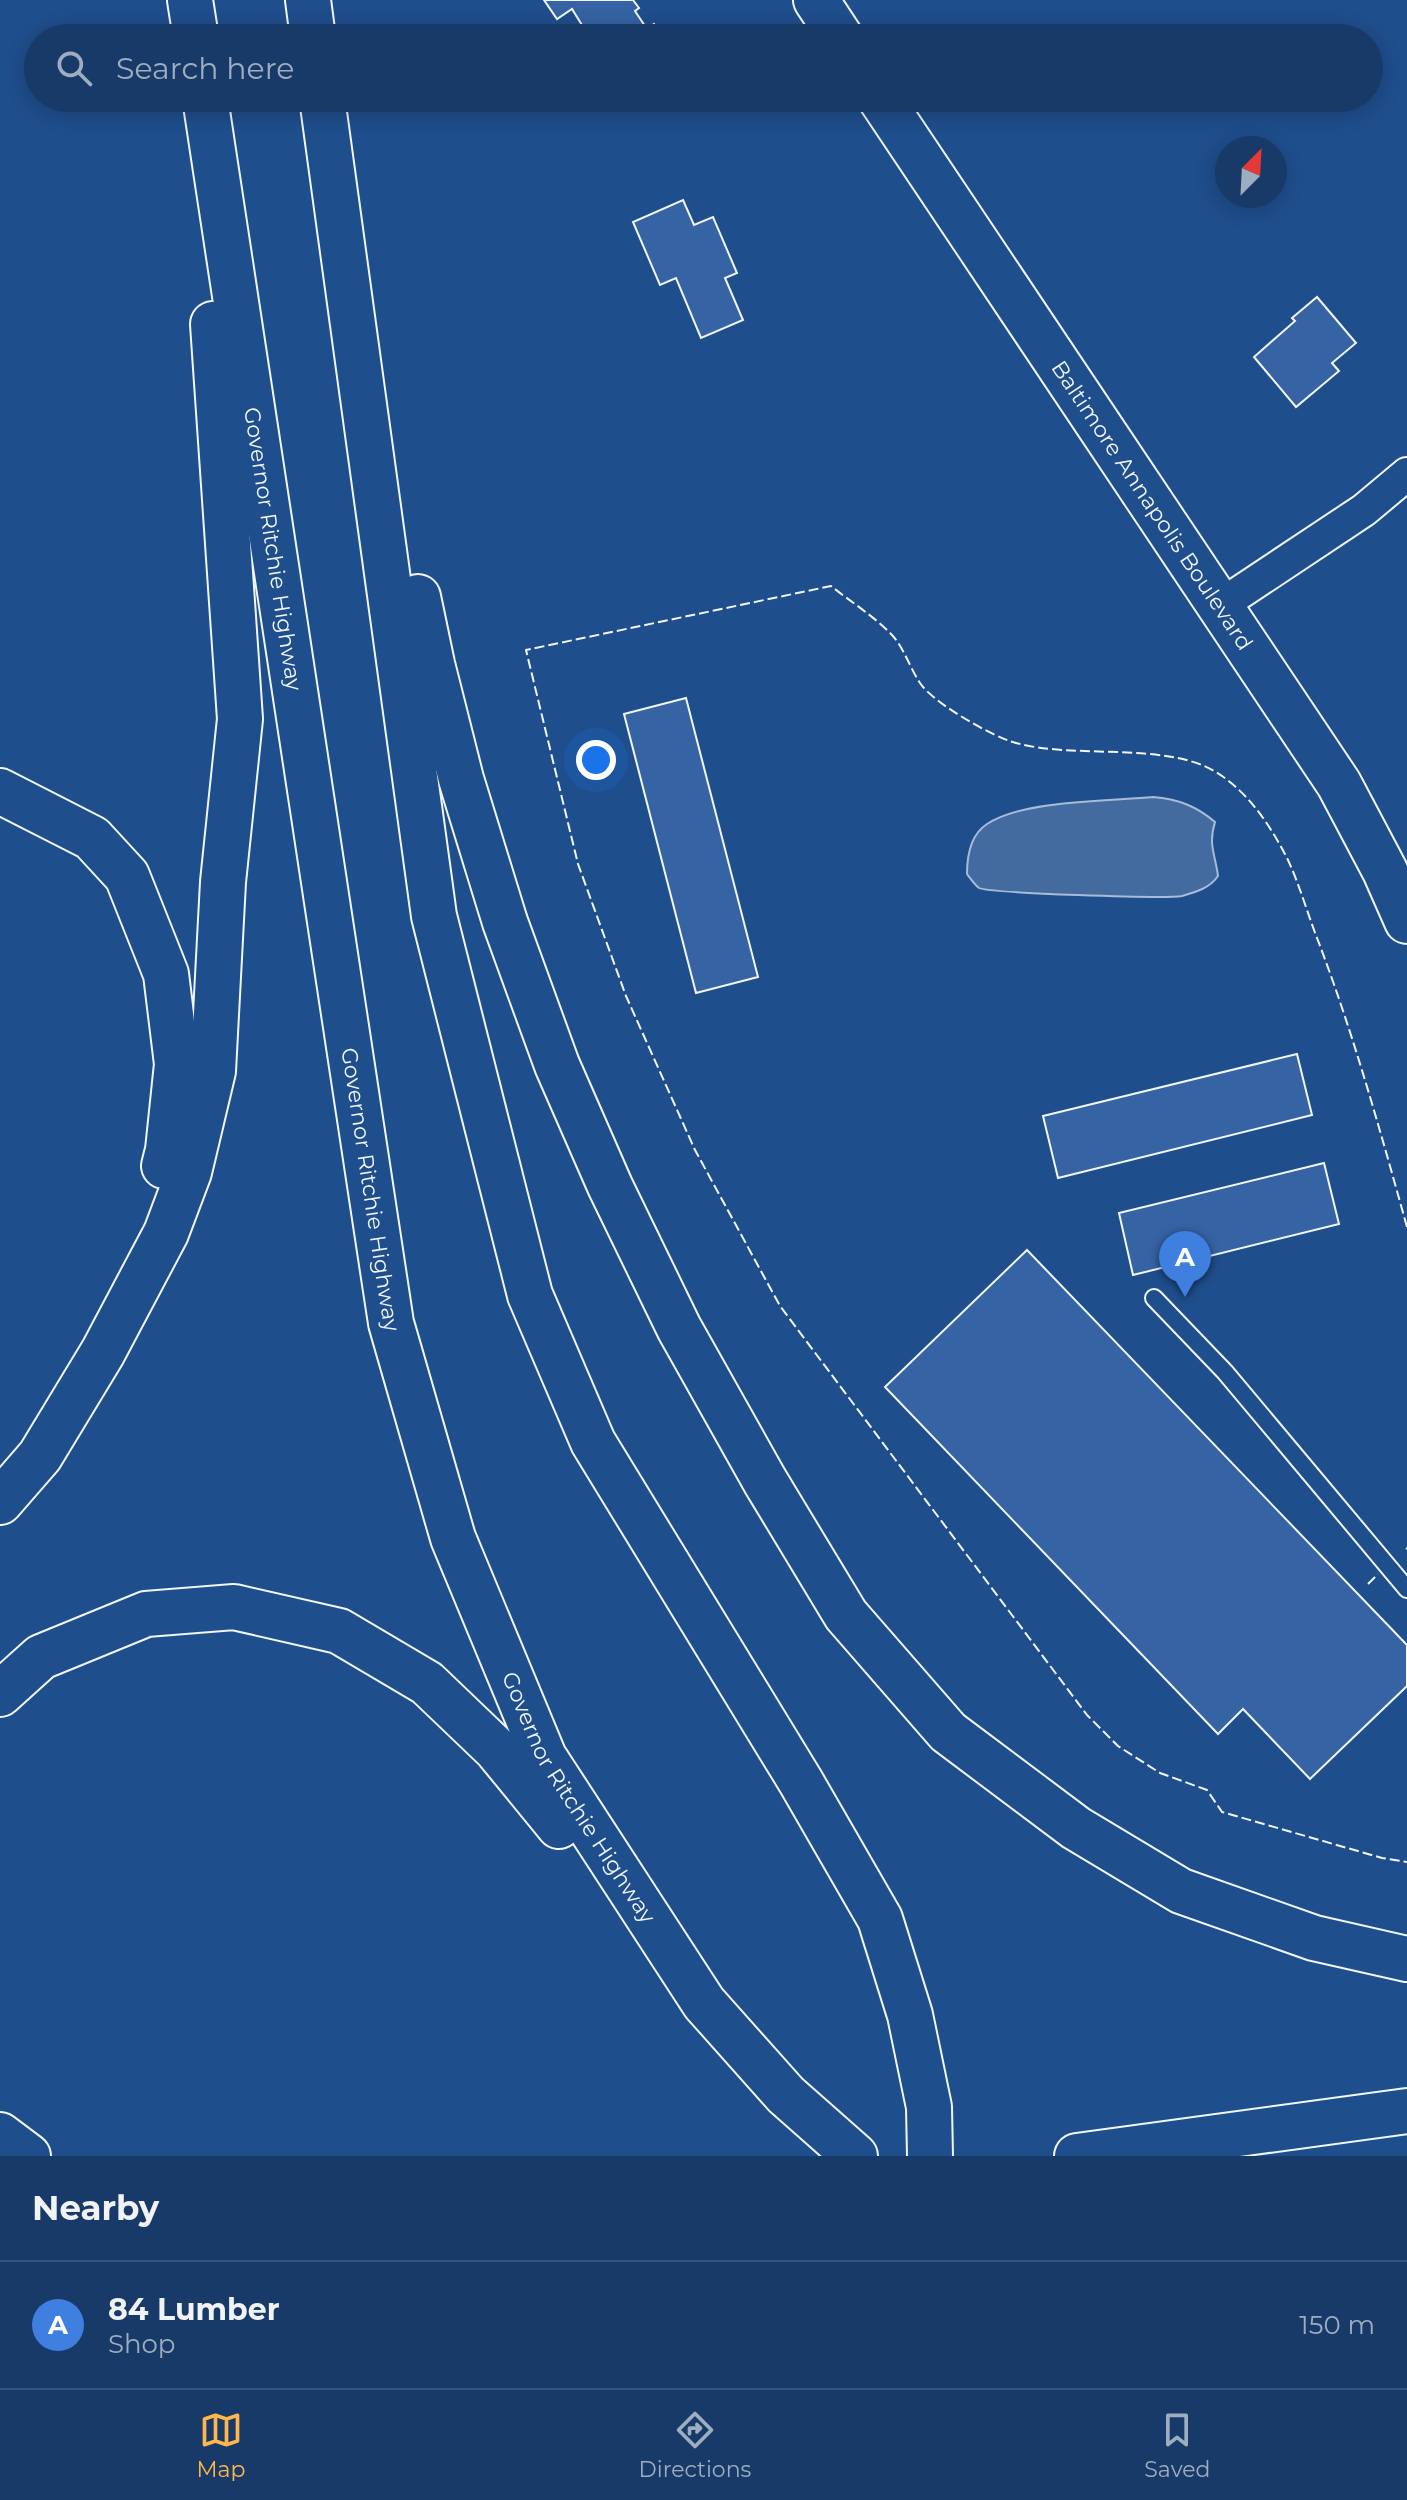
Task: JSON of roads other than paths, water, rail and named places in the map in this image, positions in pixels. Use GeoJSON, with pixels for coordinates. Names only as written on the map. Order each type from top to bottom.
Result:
{"type":"FeatureCollection","features":[{"type":"Feature","properties":{"kind":"main road"},"geometry":{"type":"LineString","coordinates":[[308,0],[311,24]]}},
{"type":"Feature","properties":{"kind":"main road"},"geometry":{"type":"LineString","coordinates":[[816,0],[832,24]]}},
{"type":"Feature","properties":{"kind":"main road"},"geometry":{"type":"LineString","coordinates":[[0,1502],[40,1456],[125,1313],[166,1233],[189,1172],[213,1071],[223,882],[240,719],[199,112]]}},
{"type":"Feature","properties":{"kind":"main road","name":"Governor Ritchie Highway"},"geometry":{"type":"LineString","coordinates":[[207,112],[391,1323],[453,1538],[544,1757],[704,2003],[786,2095],[855,2156]]}},
{"type":"Feature","properties":{"kind":"main road"},"geometry":{"type":"LineString","coordinates":[[324,112],[434,916],[530,1295],[593,1442],[792,1768],[880,1919],[910,2015],[929,2107],[930,2156]]}},
{"type":"Feature","properties":{"kind":"main road","name":"Baltimore Annapolis Boulevard"},"geometry":{"type":"LineString","coordinates":[[889,112],[1339,784],[1385,871],[1407,921]]}},
{"type":"Feature","properties":{"kind":"main road"},"geometry":{"type":"LineString","coordinates":[[342,232],[432,664],[461,779],[515,951],[563,1078],[610,1186],[679,1328],[765,1481],[846,1615],[948,1732],[1089,1836],[1181,1891],[1314,1938],[1407,1959]]}},
{"type":"Feature","properties":{"kind":"main road"},"geometry":{"type":"LineString","coordinates":[[0,791],[92,838],[127,876],[166,974],[177,1064],[168,1150],[125,1313]]}},
{"type":"Feature","properties":{"kind":"main road"},"geometry":{"type":"LineString","coordinates":[[0,1694],[41,1657],[146,1614],[234,1607],[339,1631],[427,1683],[496,1749],[704,2003]]}},
{"type":"Feature","properties":{"kind":"main road"},"geometry":{"type":"LineString","coordinates":[[1077,2156],[1407,2111]]}},
{"type":"Feature","properties":{"kind":"main road"},"geometry":{"type":"LineString","coordinates":[[0,2135],[28,2156]]}},
{"type":"Feature","properties":{"kind":"street"},"geometry":{"type":"LineString","coordinates":[[1221,605],[1364,510],[1407,474]]}},
{"type":"Feature","properties":{"kind":"lane"},"geometry":{"type":"LineString","coordinates":[[1154,1298],[1225,1372],[1407,1589]]}},
{"type":"Feature","properties":{"kind":"water"},"geometry":{"type":"Polygon","coordinates":[[[1153,797],[1186,804],[1215,822],[1212,843],[1218,876],[1207,887],[1169,897],[1043,894],[979,888],[967,874],[973,840],[987,824],[1003,816],[1067,803],[1153,797]]]}},
{"type":"Feature","properties":{"kind":"place","name":"84 Lumber"},"geometry":{"type":"Point","coordinates":[1185,1297]}}]}
